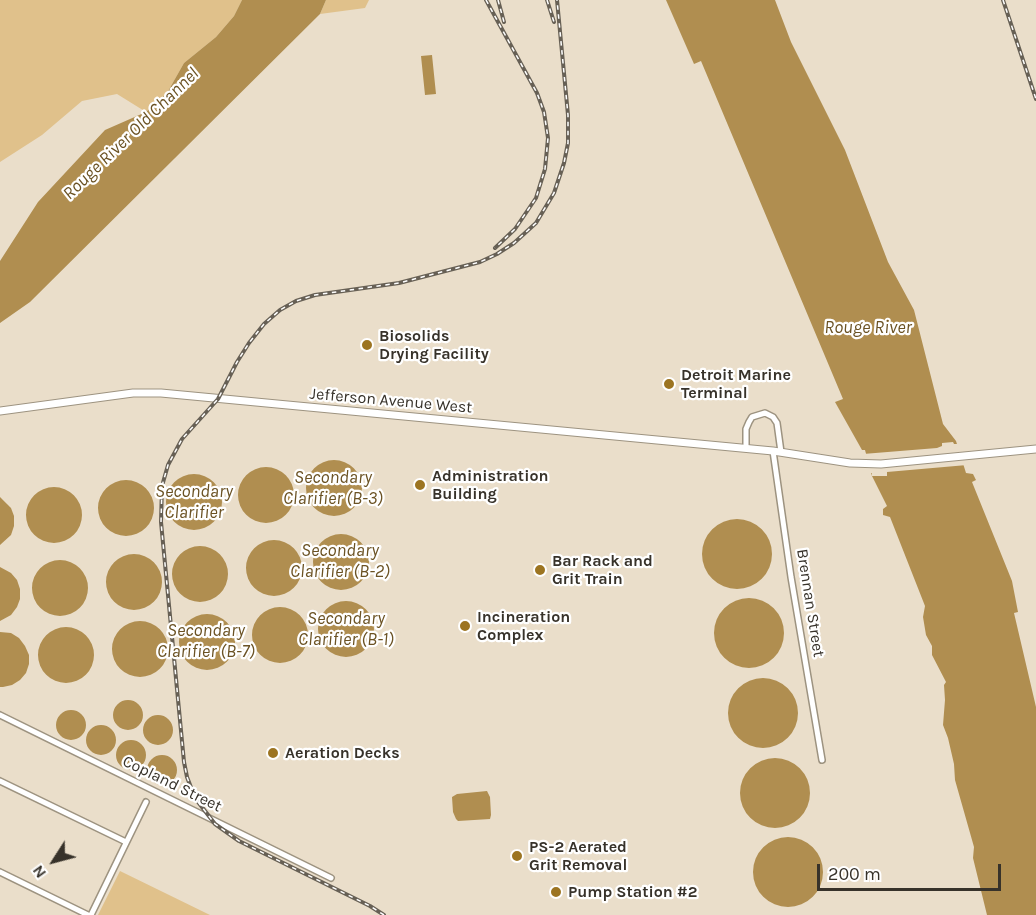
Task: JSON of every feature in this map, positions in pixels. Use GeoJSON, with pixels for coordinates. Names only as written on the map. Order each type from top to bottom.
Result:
{"type":"FeatureCollection","features":[{"type":"Feature","properties":{"kind":"main road","name":"Jefferson Avenue West"},"geometry":{"type":"LineString","coordinates":[[0,411],[133,393],[161,393],[746,448],[864,464],[1036,449]]}},
{"type":"Feature","properties":{"kind":"street","name":"Brennan Street"},"geometry":{"type":"LineString","coordinates":[[746,448],[746,429],[753,417],[765,413],[773,417],[777,423],[777,452],[791,577],[822,760]]}},
{"type":"Feature","properties":{"kind":"street","name":"Copland Street"},"geometry":{"type":"LineString","coordinates":[[0,716],[331,878]]}},
{"type":"Feature","properties":{"kind":"street"},"geometry":{"type":"LineString","coordinates":[[0,781],[126,842]]}},
{"type":"Feature","properties":{"kind":"street"},"geometry":{"type":"LineString","coordinates":[[0,872],[89,915],[146,802]]}},
{"type":"Feature","properties":{"kind":"shaded area"},"geometry":{"type":"Polygon","coordinates":[[[0,0],[242,0],[234,16],[216,37],[184,63],[167,93],[146,112],[117,94],[82,101],[42,135],[0,162],[0,0]]]}},
{"type":"Feature","properties":{"kind":"shaded area"},"geometry":{"type":"Polygon","coordinates":[[[326,0],[369,0],[365,8],[320,14],[326,0]]]}},
{"type":"Feature","properties":{"kind":"shaded area"},"geometry":{"type":"Polygon","coordinates":[[[120,871],[210,915],[98,915],[120,871]]]}},
{"type":"Feature","properties":{"kind":"water","name":"Rouge River Old Channel"},"geometry":{"type":"Polygon","coordinates":[[[242,0],[326,0],[320,14],[30,302],[0,323],[0,261],[38,202],[105,130],[146,112],[167,93],[184,63],[216,37],[234,16],[242,0]]]}},
{"type":"Feature","properties":{"kind":"water","name":"Rouge River"},"geometry":{"type":"Polygon","coordinates":[[[666,0],[775,0],[791,42],[845,150],[888,262],[914,310],[943,424],[956,441],[966,473],[973,474],[976,480],[972,482],[1012,581],[1018,612],[1014,613],[1036,707],[1036,915],[987,915],[973,858],[974,847],[955,780],[954,764],[943,725],[946,682],[932,655],[932,646],[926,635],[923,617],[925,606],[890,517],[883,515],[883,509],[887,506],[872,476],[865,450],[862,450],[835,402],[843,399],[701,61],[694,64],[666,0]]]}},
{"type":"Feature","properties":{"kind":"water"},"geometry":{"type":"Polygon","coordinates":[[[432,55],[436,94],[425,95],[421,56],[432,55]]]}},
{"type":"Feature","properties":{"kind":"water","name":"Secondary Clarifier (B-3)"},"geometry":{"type":"Polygon","coordinates":[[[334,460],[345,462],[354,468],[360,477],[362,488],[360,499],[354,508],[345,514],[334,516],[323,514],[314,508],[308,499],[306,488],[308,477],[314,468],[323,462],[334,460]]]}},
{"type":"Feature","properties":{"kind":"water"},"geometry":{"type":"Polygon","coordinates":[[[266,467],[277,469],[286,475],[292,484],[294,495],[292,506],[286,515],[277,521],[266,523],[255,521],[246,515],[240,506],[238,495],[240,484],[246,475],[255,469],[266,467]]]}},
{"type":"Feature","properties":{"kind":"water","name":"Secondary Clarifier"},"geometry":{"type":"Polygon","coordinates":[[[194,474],[205,476],[214,482],[220,491],[222,502],[220,513],[214,522],[205,528],[194,530],[183,528],[174,522],[168,513],[166,502],[168,491],[174,482],[183,476],[194,474]]]}},
{"type":"Feature","properties":{"kind":"water","name":"Secondary Clarifier"},"geometry":{"type":"Polygon","coordinates":[[[126,480],[137,482],[146,488],[152,497],[154,508],[152,519],[146,528],[137,534],[126,536],[115,534],[106,528],[100,519],[98,508],[100,497],[106,488],[115,482],[126,480]]]}},
{"type":"Feature","properties":{"kind":"water"},"geometry":{"type":"Polygon","coordinates":[[[54,487],[65,489],[74,495],[80,504],[82,515],[80,526],[74,535],[65,541],[54,543],[43,541],[34,535],[28,526],[26,515],[28,504],[34,495],[43,489],[54,487]]]}},
{"type":"Feature","properties":{"kind":"water"},"geometry":{"type":"Polygon","coordinates":[[[0,497],[11,508],[14,526],[11,535],[0,545],[0,497]]]}},
{"type":"Feature","properties":{"kind":"water"},"geometry":{"type":"Polygon","coordinates":[[[737,519],[750,522],[762,529],[769,541],[772,554],[769,567],[762,579],[750,586],[737,589],[724,586],[712,579],[705,567],[702,554],[705,541],[712,529],[724,522],[737,519]]]}},
{"type":"Feature","properties":{"kind":"water","name":"Secondary Clarifier (B-2)"},"geometry":{"type":"Polygon","coordinates":[[[341,534],[352,536],[361,542],[367,551],[369,562],[367,573],[361,582],[352,588],[341,590],[330,588],[321,582],[315,573],[313,562],[315,551],[321,542],[330,536],[341,534]]]}},
{"type":"Feature","properties":{"kind":"water"},"geometry":{"type":"Polygon","coordinates":[[[274,540],[285,542],[294,548],[300,557],[302,568],[300,579],[294,588],[285,594],[274,596],[263,594],[254,588],[248,579],[246,568],[248,557],[254,548],[263,542],[274,540]]]}},
{"type":"Feature","properties":{"kind":"water","name":"Secondary Clarifier"},"geometry":{"type":"Polygon","coordinates":[[[200,546],[211,548],[220,554],[226,563],[228,574],[226,585],[220,594],[211,600],[200,602],[189,600],[180,594],[174,585],[172,574],[174,563],[180,554],[189,548],[200,546]]]}},
{"type":"Feature","properties":{"kind":"water","name":"Secondary Clarifier"},"geometry":{"type":"Polygon","coordinates":[[[134,554],[145,556],[154,562],[160,571],[162,582],[160,593],[154,602],[145,608],[134,610],[123,608],[114,602],[108,593],[106,582],[108,571],[114,562],[123,556],[134,554]]]}},
{"type":"Feature","properties":{"kind":"water"},"geometry":{"type":"Polygon","coordinates":[[[60,560],[71,562],[80,568],[86,577],[88,588],[86,599],[80,608],[71,614],[60,616],[49,614],[40,608],[34,599],[32,588],[34,577],[40,568],[49,562],[60,560]]]}},
{"type":"Feature","properties":{"kind":"water"},"geometry":{"type":"Polygon","coordinates":[[[0,567],[11,573],[17,580],[20,599],[11,615],[0,621],[0,567]]]}},
{"type":"Feature","properties":{"kind":"water"},"geometry":{"type":"Polygon","coordinates":[[[749,598],[762,601],[774,608],[781,620],[784,633],[781,646],[774,658],[762,665],[749,668],[736,665],[724,658],[717,646],[714,633],[717,620],[724,608],[736,601],[749,598]]]}},
{"type":"Feature","properties":{"kind":"water","name":"Secondary Clarifier (B-1)"},"geometry":{"type":"Polygon","coordinates":[[[346,601],[357,603],[366,609],[372,618],[374,629],[372,640],[366,649],[357,655],[346,657],[335,655],[326,649],[320,640],[318,629],[320,618],[326,609],[335,603],[346,601]]]}},
{"type":"Feature","properties":{"kind":"water"},"geometry":{"type":"Polygon","coordinates":[[[280,607],[291,609],[300,615],[306,624],[308,635],[306,646],[300,655],[291,661],[280,663],[269,661],[260,655],[254,646],[252,635],[254,624],[260,615],[269,609],[280,607]]]}},
{"type":"Feature","properties":{"kind":"water","name":"Secondary Clarifier (B-7)"},"geometry":{"type":"Polygon","coordinates":[[[207,614],[218,616],[227,622],[233,631],[235,642],[233,653],[227,662],[218,668],[207,670],[196,668],[187,662],[181,653],[179,642],[181,631],[187,622],[196,616],[207,614]]]}},
{"type":"Feature","properties":{"kind":"water"},"geometry":{"type":"Polygon","coordinates":[[[140,621],[151,623],[160,629],[166,638],[168,649],[166,660],[160,669],[151,675],[140,677],[129,675],[120,669],[114,660],[112,649],[114,638],[120,629],[129,623],[140,621]]]}},
{"type":"Feature","properties":{"kind":"water"},"geometry":{"type":"Polygon","coordinates":[[[66,627],[77,629],[86,635],[92,644],[94,655],[92,666],[86,675],[77,681],[66,683],[55,681],[46,675],[40,666],[38,655],[40,644],[46,635],[55,629],[66,627]]]}},
{"type":"Feature","properties":{"kind":"water"},"geometry":{"type":"Polygon","coordinates":[[[0,632],[11,633],[19,638],[29,655],[26,673],[12,685],[3,687],[0,687],[0,632]]]}},
{"type":"Feature","properties":{"kind":"water"},"geometry":{"type":"Polygon","coordinates":[[[763,678],[776,681],[788,688],[795,700],[798,713],[795,726],[788,738],[776,745],[763,748],[750,745],[738,738],[731,726],[728,713],[731,700],[738,688],[750,681],[763,678]]]}},
{"type":"Feature","properties":{"kind":"water"},"geometry":{"type":"Polygon","coordinates":[[[128,700],[139,704],[143,715],[139,726],[128,730],[117,726],[113,715],[117,704],[128,700]]]}},
{"type":"Feature","properties":{"kind":"water"},"geometry":{"type":"Polygon","coordinates":[[[71,710],[82,714],[86,725],[82,736],[71,740],[60,736],[56,725],[60,714],[71,710]]]}},
{"type":"Feature","properties":{"kind":"water"},"geometry":{"type":"Polygon","coordinates":[[[158,715],[169,719],[173,730],[169,741],[158,745],[147,741],[143,730],[147,719],[158,715]]]}},
{"type":"Feature","properties":{"kind":"water"},"geometry":{"type":"Polygon","coordinates":[[[101,725],[112,729],[116,740],[112,751],[101,755],[90,751],[86,740],[90,729],[101,725]]]}},
{"type":"Feature","properties":{"kind":"water"},"geometry":{"type":"Polygon","coordinates":[[[131,740],[142,744],[146,755],[142,766],[131,770],[120,766],[116,755],[120,744],[131,740]]]}},
{"type":"Feature","properties":{"kind":"water"},"geometry":{"type":"Polygon","coordinates":[[[162,755],[173,759],[177,770],[173,781],[162,785],[151,781],[147,770],[151,759],[162,755]]]}},
{"type":"Feature","properties":{"kind":"water"},"geometry":{"type":"Polygon","coordinates":[[[775,758],[788,761],[800,768],[807,780],[810,793],[807,806],[800,818],[788,825],[775,828],[762,825],[750,818],[743,806],[740,793],[743,780],[750,768],[762,761],[775,758]]]}},
{"type":"Feature","properties":{"kind":"water"},"geometry":{"type":"Polygon","coordinates":[[[487,791],[490,797],[490,819],[458,821],[456,819],[452,797],[457,794],[487,791]]]}},
{"type":"Feature","properties":{"kind":"water"},"geometry":{"type":"Polygon","coordinates":[[[788,837],[801,840],[813,847],[820,859],[823,872],[820,885],[813,897],[801,904],[788,907],[775,904],[763,897],[756,885],[753,872],[756,859],[763,847],[775,840],[788,837]]]}},
{"type":"Feature","properties":{"kind":"pier"},"geometry":{"type":"Polygon","coordinates":[[[953,442],[961,447],[967,465],[887,472],[887,476],[872,476],[863,454],[937,448],[942,446],[942,443],[953,442]]]}},
{"type":"Feature","properties":{"kind":"railway"},"geometry":{"type":"LineString","coordinates":[[486,0],[537,93],[544,112],[548,138],[545,169],[536,198],[515,229],[495,248]]}},
{"type":"Feature","properties":{"kind":"railway"},"geometry":{"type":"LineString","coordinates":[[498,0],[504,22]]}},
{"type":"Feature","properties":{"kind":"railway"},"geometry":{"type":"LineString","coordinates":[[547,0],[554,22]]}},
{"type":"Feature","properties":{"kind":"railway"},"geometry":{"type":"LineString","coordinates":[[384,915],[239,841],[215,824],[195,798],[184,762],[161,522],[162,486],[168,465],[182,439],[218,399],[249,343],[264,324],[280,310],[296,301],[315,295],[399,283],[480,262],[514,243],[536,223],[554,193],[568,143],[568,115],[557,0]]}},
{"type":"Feature","properties":{"kind":"railway"},"geometry":{"type":"LineString","coordinates":[[1003,0],[1036,99]]}},
{"type":"Feature","properties":{"kind":"place","name":"Biosolids Drying Facility"},"geometry":{"type":"Point","coordinates":[367,345]}},
{"type":"Feature","properties":{"kind":"place","name":"Detroit Marine Terminal"},"geometry":{"type":"Point","coordinates":[669,384]}},
{"type":"Feature","properties":{"kind":"place","name":"Administration Building"},"geometry":{"type":"Point","coordinates":[420,485]}},
{"type":"Feature","properties":{"kind":"place","name":"Bar Rack and Grit Train"},"geometry":{"type":"Point","coordinates":[540,570]}},
{"type":"Feature","properties":{"kind":"place","name":"Incineration Complex"},"geometry":{"type":"Point","coordinates":[465,626]}},
{"type":"Feature","properties":{"kind":"place","name":"Aeration Decks"},"geometry":{"type":"Point","coordinates":[273,753]}},
{"type":"Feature","properties":{"kind":"place","name":"PS-2 Aerated Grit Removal"},"geometry":{"type":"Point","coordinates":[517,856]}},
{"type":"Feature","properties":{"kind":"place","name":"Pump Station #2"},"geometry":{"type":"Point","coordinates":[556,892]}}]}
